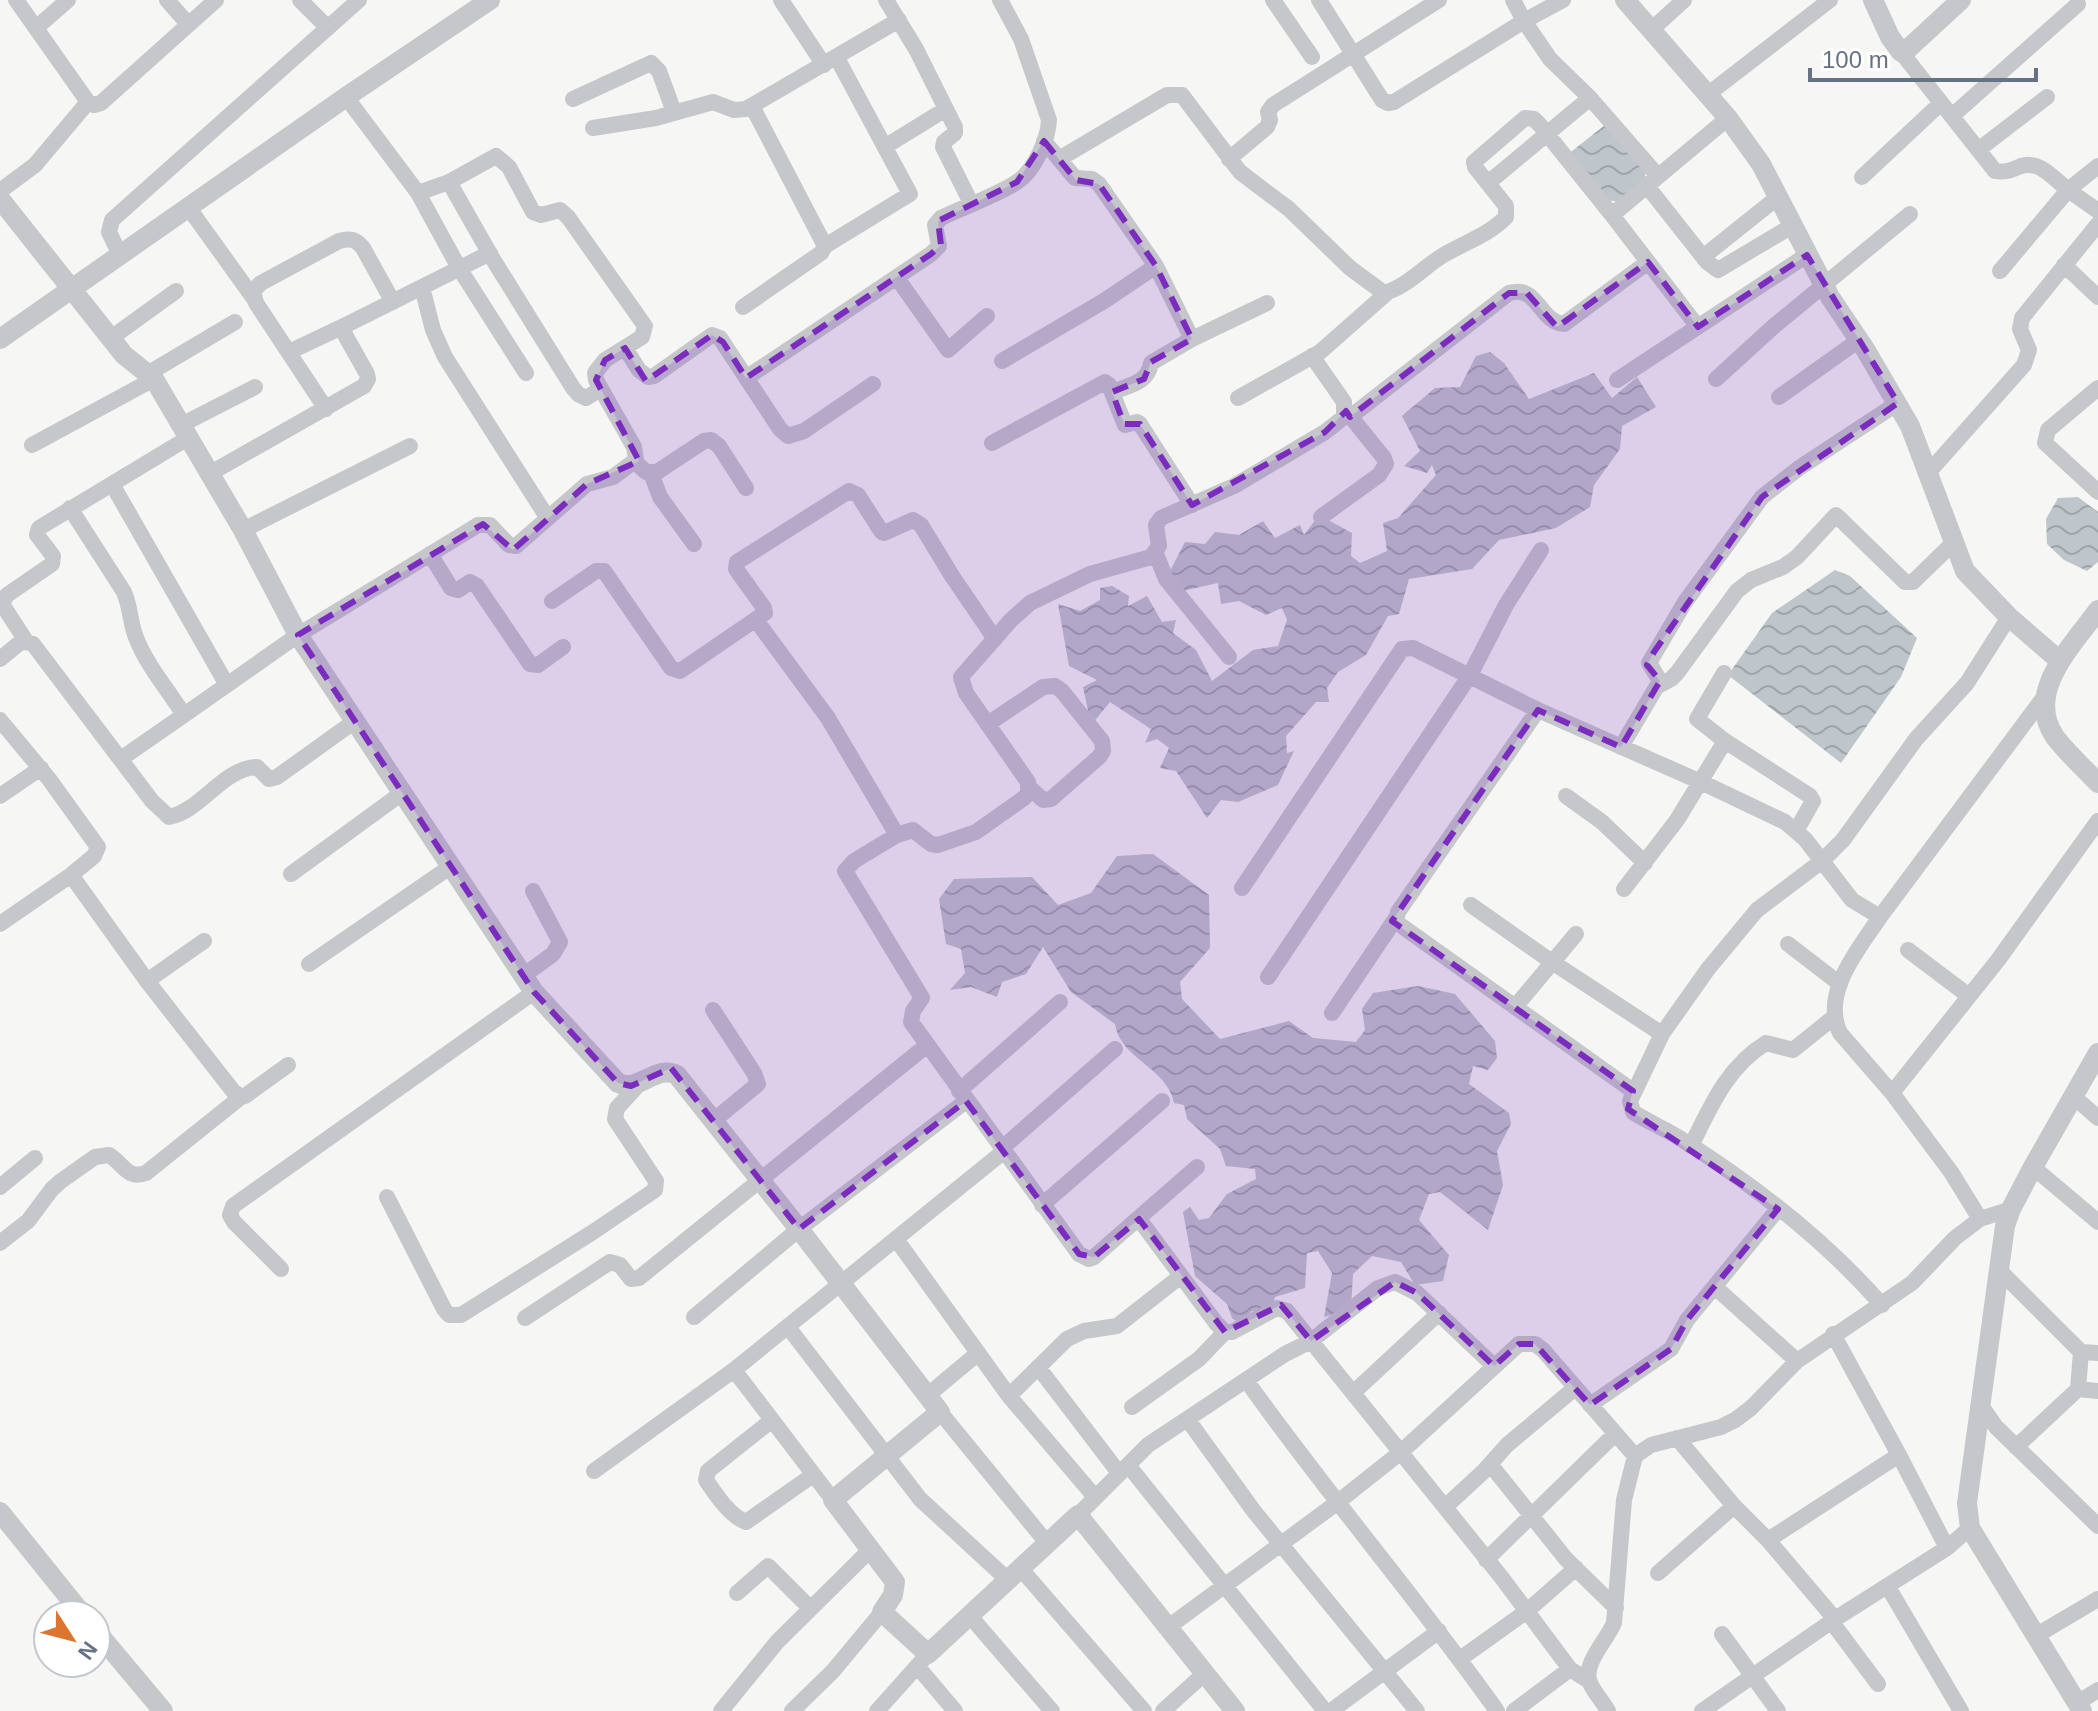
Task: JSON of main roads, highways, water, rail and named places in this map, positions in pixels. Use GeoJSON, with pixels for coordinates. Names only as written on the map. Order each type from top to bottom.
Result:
{"type":"FeatureCollection","features":[{"type":"Feature","properties":{"kind":"water"},"geometry":{"type":"Polygon","coordinates":[[[1605,125],[1646,170],[1644,183],[1619,202],[1602,199],[1567,155],[1605,125]]]}},
{"type":"Feature","properties":{"kind":"water"},"geometry":{"type":"Polygon","coordinates":[[[1490,352],[1504,363],[1529,399],[1594,373],[1612,398],[1637,377],[1656,407],[1622,426],[1620,449],[1594,485],[1590,507],[1556,528],[1499,540],[1472,569],[1409,579],[1399,614],[1388,616],[1366,655],[1338,672],[1327,688],[1329,702],[1316,702],[1286,736],[1287,753],[1294,751],[1278,785],[1238,802],[1221,800],[1207,818],[1176,771],[1160,768],[1169,748],[1157,739],[1145,743],[1151,729],[1110,702],[1091,725],[1083,687],[1097,680],[1069,666],[1058,604],[1080,611],[1100,600],[1100,588],[1112,586],[1129,596],[1128,606],[1147,596],[1162,622],[1176,620],[1173,633],[1196,650],[1212,681],[1253,650],[1278,646],[1287,620],[1282,608],[1266,615],[1239,601],[1221,604],[1218,583],[1182,591],[1170,571],[1185,542],[1205,544],[1215,532],[1239,535],[1263,521],[1275,538],[1300,525],[1304,535],[1319,515],[1352,533],[1351,556],[1360,563],[1387,551],[1383,523],[1398,518],[1436,475],[1432,465],[1427,473],[1404,466],[1420,451],[1402,416],[1435,388],[1460,387],[1476,356],[1490,352]]]}},
{"type":"Feature","properties":{"kind":"water"},"geometry":{"type":"Polygon","coordinates":[[[2078,497],[2098,512],[2098,562],[2087,571],[2064,560],[2047,544],[2046,519],[2058,498],[2078,497]]]}},
{"type":"Feature","properties":{"kind":"water"},"geometry":{"type":"Polygon","coordinates":[[[1835,570],[1850,576],[1917,638],[1901,677],[1841,763],[1728,675],[1772,613],[1835,570]]]}},
{"type":"Feature","properties":{"kind":"water"},"geometry":{"type":"Polygon","coordinates":[[[1153,854],[1209,895],[1210,948],[1180,982],[1182,999],[1220,1039],[1289,1021],[1313,1038],[1356,1042],[1365,1030],[1362,1009],[1373,993],[1418,986],[1455,994],[1495,1041],[1497,1058],[1488,1070],[1473,1066],[1469,1084],[1509,1113],[1511,1124],[1497,1151],[1503,1185],[1488,1230],[1440,1192],[1429,1194],[1419,1220],[1449,1255],[1443,1281],[1415,1285],[1401,1262],[1372,1256],[1353,1274],[1351,1309],[1324,1317],[1332,1273],[1318,1251],[1307,1253],[1305,1288],[1275,1297],[1270,1312],[1252,1311],[1240,1324],[1232,1318],[1227,1304],[1195,1276],[1183,1212],[1190,1207],[1199,1220],[1209,1218],[1227,1194],[1256,1179],[1255,1169],[1226,1166],[1220,1149],[1187,1119],[1184,1105],[1174,1103],[1163,1081],[1125,1046],[1115,1024],[1071,992],[1043,947],[1026,974],[1002,982],[997,997],[971,987],[950,990],[965,973],[961,949],[946,944],[939,899],[954,879],[1032,877],[1058,905],[1091,893],[1117,856],[1153,854]]]}}]}
